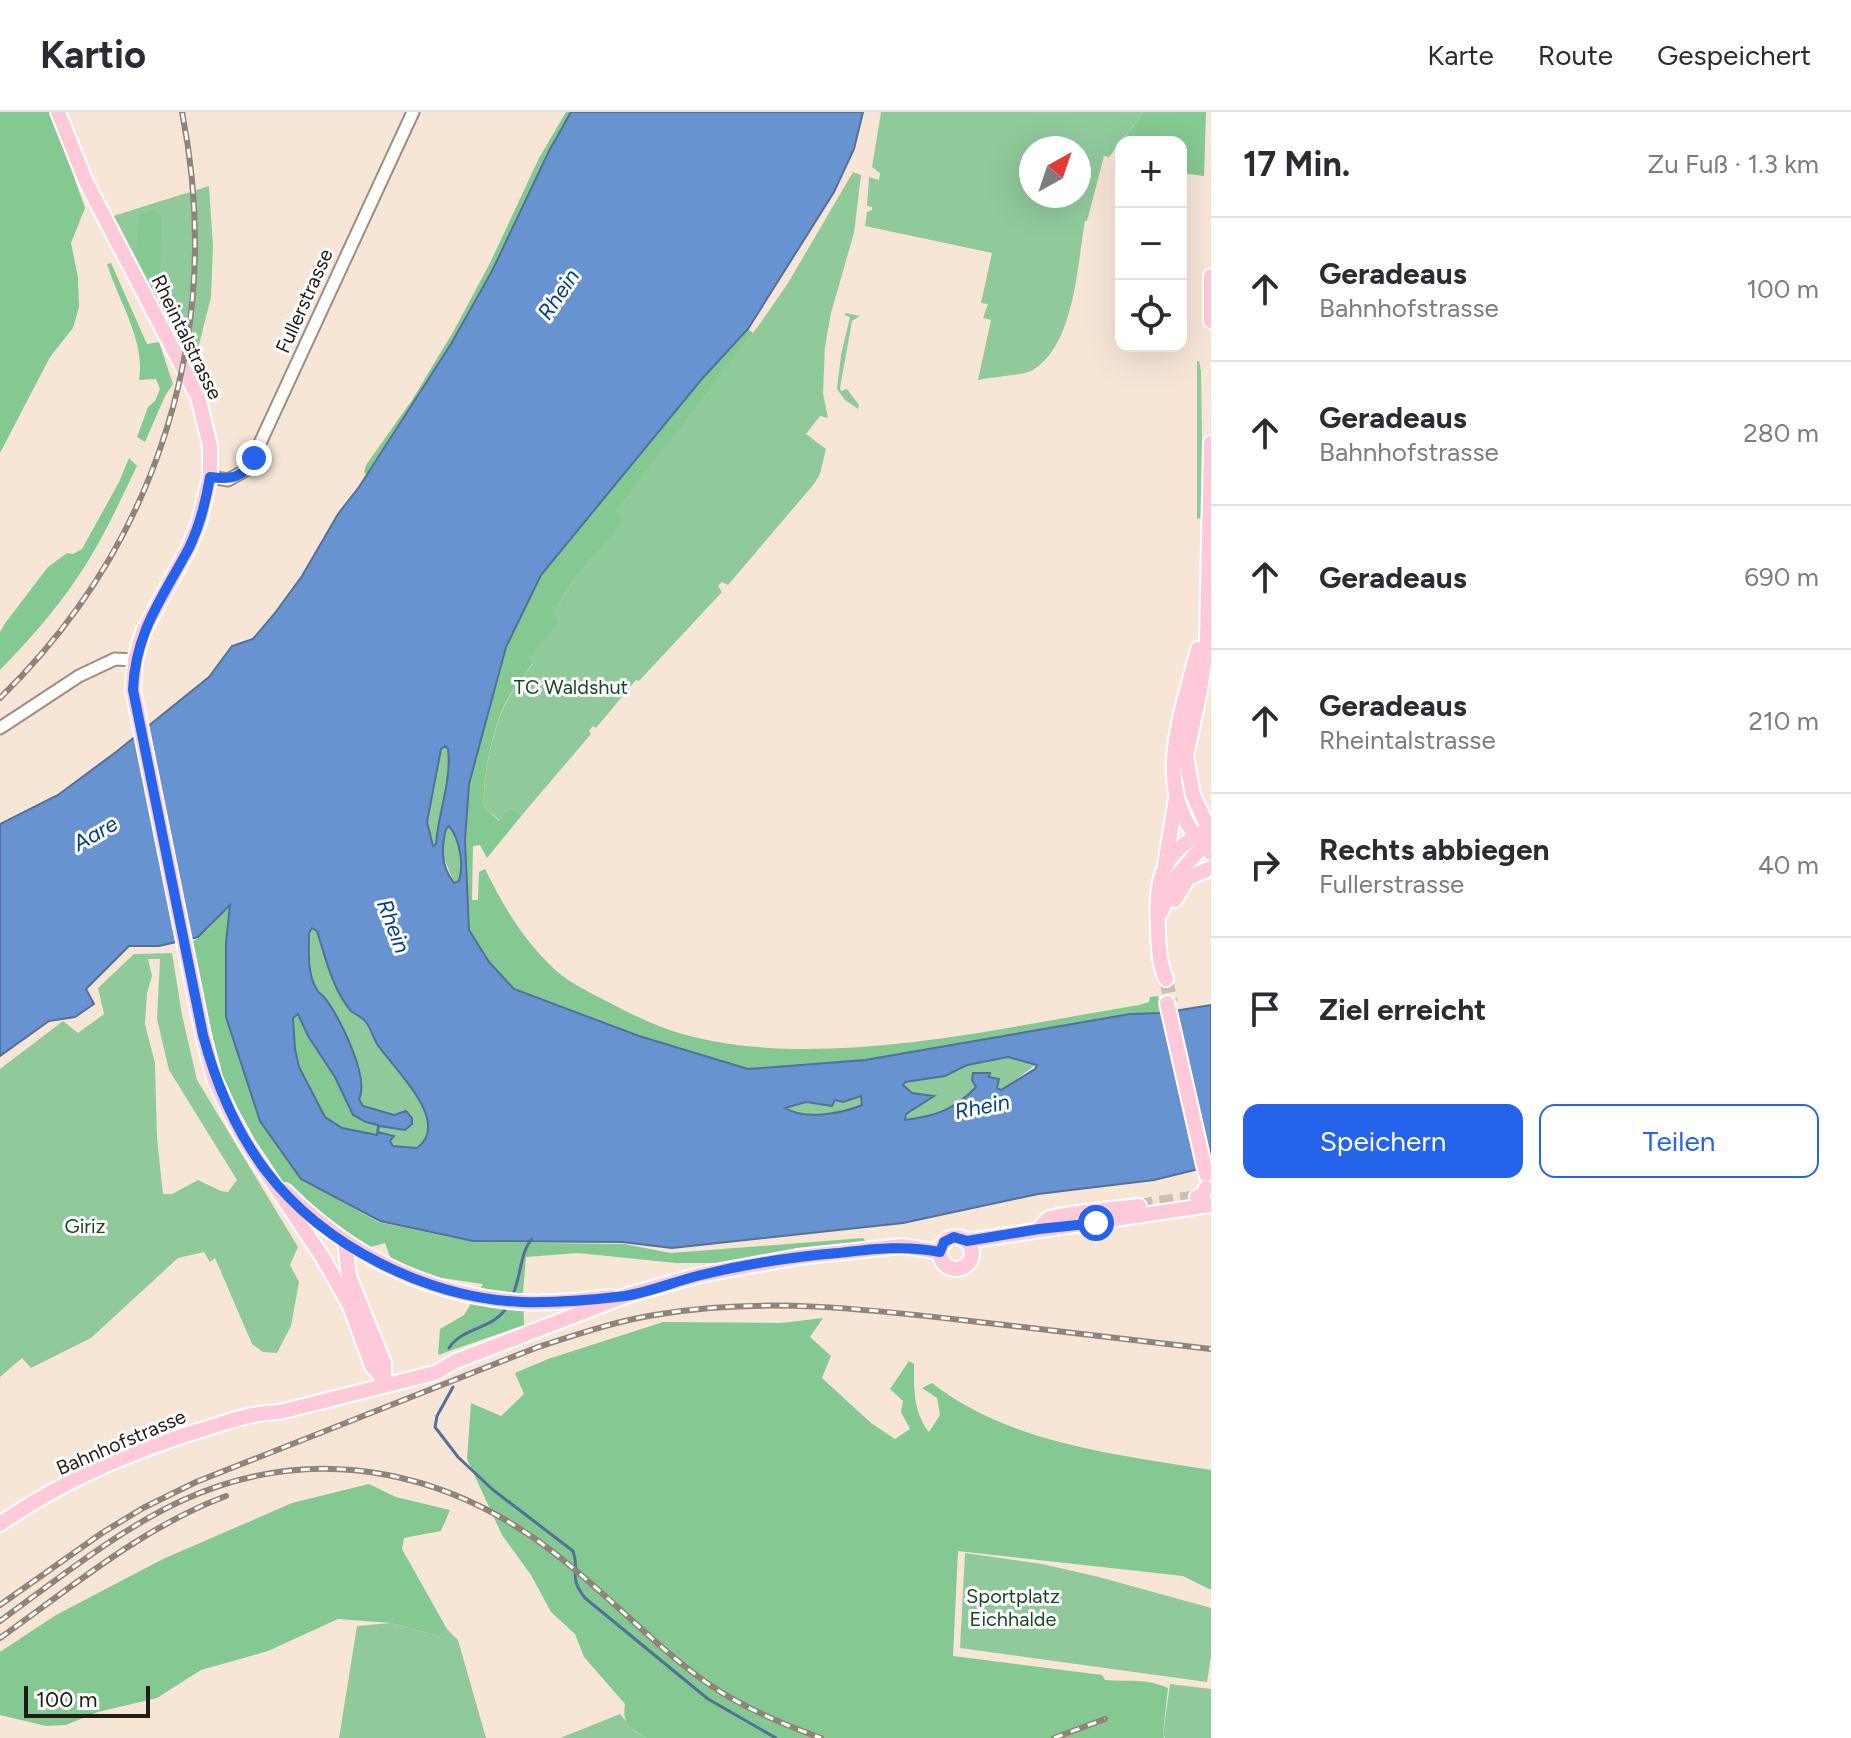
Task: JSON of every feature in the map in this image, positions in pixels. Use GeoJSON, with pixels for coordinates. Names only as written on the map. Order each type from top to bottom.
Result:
{"type":"FeatureCollection","features":[{"type":"Feature","properties":{"kind":"main road","name":"Rheintalstrasse"},"geometry":{"type":"LineString","coordinates":[[58,112],[91,193],[198,397],[209,442],[210,477],[206,502],[195,534],[147,623],[135,660],[133,690],[214,1078],[247,1144],[268,1173]]}},
{"type":"Feature","properties":{"kind":"main road"},"geometry":{"type":"LineString","coordinates":[[1211,276],[1211,321]]}},
{"type":"Feature","properties":{"kind":"main road"},"geometry":{"type":"LineString","coordinates":[[1206,840],[1186,756],[1207,642],[1211,443]]}},
{"type":"Feature","properties":{"kind":"main road"},"geometry":{"type":"LineString","coordinates":[[1206,618],[1173,752],[1172,773],[1182,816],[1206,840]]}},
{"type":"Feature","properties":{"kind":"main road"},"geometry":{"type":"LineString","coordinates":[[1163,976],[1156,905],[1176,799]]}},
{"type":"Feature","properties":{"kind":"main road"},"geometry":{"type":"LineString","coordinates":[[1165,868],[1177,851],[1206,840]]}},
{"type":"Feature","properties":{"kind":"main road"},"geometry":{"type":"LineString","coordinates":[[1158,922],[1164,901],[1177,876],[1206,840]]}},
{"type":"Feature","properties":{"kind":"main road"},"geometry":{"type":"LineString","coordinates":[[1158,922],[1173,906],[1188,878],[1211,868]]}},
{"type":"Feature","properties":{"kind":"main road"},"geometry":{"type":"LineString","coordinates":[[1169,1006],[1206,1189]]}},
{"type":"Feature","properties":{"kind":"main road"},"geometry":{"type":"LineString","coordinates":[[268,1173],[307,1213],[345,1242],[388,1267],[430,1285],[522,1302],[628,1295]]}},
{"type":"Feature","properties":{"kind":"main road"},"geometry":{"type":"LineString","coordinates":[[268,1173],[339,1285],[372,1366],[384,1382]]}},
{"type":"Feature","properties":{"kind":"main road"},"geometry":{"type":"LineString","coordinates":[[996,1236],[964,1267],[952,1269],[944,1264],[940,1252],[942,1245],[950,1238],[967,1241],[996,1236],[1039,1229],[1211,1205]]}},
{"type":"Feature","properties":{"kind":"main road"},"geometry":{"type":"LineString","coordinates":[[1039,1229],[1048,1219],[1064,1213],[1081,1215],[1139,1206]]}},
{"type":"Feature","properties":{"kind":"main road"},"geometry":{"type":"LineString","coordinates":[[967,1241],[972,1249],[971,1259]]}},
{"type":"Feature","properties":{"kind":"main road"},"geometry":{"type":"LineString","coordinates":[[345,1242],[349,1276],[384,1363],[384,1382]]}},
{"type":"Feature","properties":{"kind":"main road","name":"Bahnhofstrasse"},"geometry":{"type":"LineString","coordinates":[[263,1412],[280,1412],[456,1361],[628,1295],[699,1275],[798,1257],[902,1246],[940,1252]]}},
{"type":"Feature","properties":{"kind":"main road"},"geometry":{"type":"LineString","coordinates":[[363,1384],[372,1366]]}},
{"type":"Feature","properties":{"kind":"main road","name":"Bahnhofstrasse"},"geometry":{"type":"LineString","coordinates":[[0,1524],[65,1485],[140,1451],[263,1412],[276,1404],[384,1382]]}},
{"type":"Feature","properties":{"kind":"street","name":"Fullerstrasse"},"geometry":{"type":"LineString","coordinates":[[210,477],[228,480],[248,469],[413,112]]}},
{"type":"Feature","properties":{"kind":"street"},"geometry":{"type":"LineString","coordinates":[[0,728],[79,676],[115,659],[135,660]]}},
{"type":"Feature","properties":{"kind":"green space"},"geometry":{"type":"Polygon","coordinates":[[[0,112],[51,112],[85,208],[71,243],[78,277],[79,307],[73,328],[50,357],[0,453],[0,112]]]}},
{"type":"Feature","properties":{"kind":"green space"},"geometry":{"type":"Polygon","coordinates":[[[566,112],[571,112],[478,297],[432,375],[366,475],[366,465],[412,400],[453,332],[490,263],[539,158],[566,112]]]}},
{"type":"Feature","properties":{"kind":"green space"},"geometry":{"type":"Polygon","coordinates":[[[881,112],[1144,112],[1125,136],[1115,136],[1115,149],[1109,157],[1104,156],[1091,206],[1091,136],[1019,136],[1019,208],[1090,208],[1085,221],[1066,323],[1047,358],[1033,370],[1022,374],[978,380],[991,320],[983,318],[988,304],[981,303],[992,253],[865,226],[867,212],[872,210],[867,206],[869,177],[879,180],[880,173],[872,167],[881,112]]]}},
{"type":"Feature","properties":{"kind":"green space"},"geometry":{"type":"Polygon","coordinates":[[[1144,112],[1206,112],[1204,176],[1187,174],[1187,136],[1126,136],[1144,112]]]}},
{"type":"Feature","properties":{"kind":"green space","name":"TC Waldshut"},"geometry":{"type":"Polygon","coordinates":[[[853,172],[861,175],[854,233],[831,313],[825,347],[823,393],[828,418],[820,416],[806,434],[826,449],[820,474],[728,585],[722,582],[718,586],[722,592],[639,681],[636,680],[596,728],[593,726],[589,731],[591,734],[522,815],[511,808],[500,821],[484,807],[493,738],[509,696],[533,664],[528,660],[558,621],[553,613],[572,582],[623,520],[615,510],[788,283],[853,172]]]}},
{"type":"Feature","properties":{"kind":"green space"},"geometry":{"type":"Polygon","coordinates":[[[209,186],[213,246],[211,297],[196,357],[182,350],[110,217],[209,186]]]}},
{"type":"Feature","properties":{"kind":"green space"},"geometry":{"type":"Polygon","coordinates":[[[154,211],[162,217],[159,295],[135,254],[140,214],[154,211]]]}},
{"type":"Feature","properties":{"kind":"green space"},"geometry":{"type":"Polygon","coordinates":[[[111,263],[147,344],[159,342],[173,384],[145,442],[137,437],[148,407],[155,401],[160,389],[156,379],[139,380],[135,336],[107,264],[111,263]]]}},
{"type":"Feature","properties":{"kind":"green space"},"geometry":{"type":"Polygon","coordinates":[[[844,315],[860,316],[852,321],[840,388],[841,391],[847,389],[859,405],[858,409],[845,400],[837,389],[850,317],[844,315]]]}},
{"type":"Feature","properties":{"kind":"green space"},"geometry":{"type":"Polygon","coordinates":[[[748,329],[753,333],[616,510],[624,520],[572,582],[553,613],[559,621],[529,659],[533,663],[507,700],[490,752],[484,807],[499,821],[511,808],[522,815],[487,858],[480,845],[473,846],[472,900],[478,900],[479,872],[485,869],[529,942],[570,981],[661,1027],[694,1037],[746,1046],[801,1049],[916,1042],[1139,1005],[1149,1002],[1150,997],[1158,996],[1162,1013],[1130,1014],[865,1060],[748,1069],[639,1036],[514,989],[489,962],[469,930],[465,840],[469,784],[506,647],[541,575],[701,380],[748,329]]]}},
{"type":"Feature","properties":{"kind":"green space"},"geometry":{"type":"Polygon","coordinates":[[[1197,361],[1201,371],[1203,514],[1197,519],[1197,361]]]}},
{"type":"Feature","properties":{"kind":"green space"},"geometry":{"type":"Polygon","coordinates":[[[129,458],[137,466],[87,562],[52,612],[0,670],[0,632],[6,622],[48,567],[67,553],[73,554],[82,549],[129,458]]]}},
{"type":"Feature","properties":{"kind":"green space"},"geometry":{"type":"Polygon","coordinates":[[[445,745],[449,749],[449,773],[436,845],[433,846],[427,823],[441,749],[445,745]]]}},
{"type":"Feature","properties":{"kind":"green space"},"geometry":{"type":"Polygon","coordinates":[[[449,826],[456,838],[461,860],[459,881],[454,883],[441,850],[449,826]]]}},
{"type":"Feature","properties":{"kind":"green space"},"geometry":{"type":"Polygon","coordinates":[[[231,904],[226,943],[301,1179],[378,1222],[474,1242],[624,1244],[671,1253],[863,1238],[867,1243],[806,1249],[729,1263],[676,1263],[578,1253],[526,1257],[524,1325],[438,1355],[440,1329],[464,1315],[483,1284],[428,1276],[391,1260],[385,1243],[367,1248],[268,1173],[229,1111],[186,948],[231,904]]]}},
{"type":"Feature","properties":{"kind":"green space"},"geometry":{"type":"Polygon","coordinates":[[[311,928],[317,930],[327,961],[377,1045],[414,1090],[429,1122],[428,1136],[417,1148],[393,1146],[390,1142],[393,1136],[378,1132],[379,1126],[405,1129],[412,1124],[406,1112],[394,1115],[363,1106],[359,1099],[361,1077],[347,1038],[325,997],[317,990],[310,972],[311,928]]]}},
{"type":"Feature","properties":{"kind":"green space","name":"Giriz"},"geometry":{"type":"Polygon","coordinates":[[[172,953],[197,1080],[298,1247],[290,1265],[299,1282],[291,1326],[277,1353],[263,1352],[252,1344],[215,1258],[210,1262],[204,1252],[178,1258],[91,1338],[31,1368],[22,1358],[0,1377],[0,1069],[63,1021],[78,1033],[104,1014],[98,988],[134,954],[172,953]],[[148,959],[152,976],[147,993],[145,1024],[155,1063],[157,1138],[163,1194],[172,1194],[198,1180],[228,1192],[237,1180],[169,1070],[157,1019],[160,959],[148,959]]]}},
{"type":"Feature","properties":{"kind":"green space"},"geometry":{"type":"Polygon","coordinates":[[[298,1013],[353,1115],[378,1125],[377,1135],[342,1128],[325,1117],[299,1067],[293,1018],[298,1013]]]}},
{"type":"Feature","properties":{"kind":"green space"},"geometry":{"type":"Polygon","coordinates":[[[1008,1057],[1037,1064],[1001,1090],[997,1088],[999,1083],[985,1072],[973,1073],[972,1080],[976,1087],[960,1101],[935,1114],[905,1120],[905,1114],[932,1096],[912,1093],[903,1085],[905,1082],[1008,1057]]]}},
{"type":"Feature","properties":{"kind":"green space"},"geometry":{"type":"Polygon","coordinates":[[[861,1096],[862,1105],[833,1113],[802,1113],[784,1107],[806,1102],[832,1106],[835,1100],[861,1096]]]}},
{"type":"Feature","properties":{"kind":"green space"},"geometry":{"type":"Polygon","coordinates":[[[823,1318],[810,1337],[831,1356],[822,1378],[871,1423],[895,1439],[910,1429],[901,1412],[903,1401],[890,1389],[909,1361],[914,1364],[917,1408],[929,1432],[940,1415],[937,1398],[922,1388],[932,1383],[962,1404],[1030,1433],[1102,1452],[1211,1470],[1211,1590],[1183,1576],[958,1551],[953,1656],[1102,1675],[1105,1680],[1144,1682],[1168,1688],[1164,1738],[647,1738],[628,1725],[625,1704],[584,1657],[575,1634],[551,1612],[531,1575],[502,1535],[467,1459],[471,1403],[501,1416],[524,1394],[515,1373],[548,1359],[663,1322],[781,1323],[823,1318]]]}},
{"type":"Feature","properties":{"kind":"green space"},"geometry":{"type":"Polygon","coordinates":[[[369,1484],[396,1497],[450,1510],[441,1531],[404,1538],[402,1549],[447,1629],[439,1636],[391,1623],[338,1619],[268,1651],[201,1670],[157,1698],[98,1712],[66,1725],[46,1726],[0,1715],[0,1652],[56,1615],[163,1559],[292,1503],[369,1484]]]}},
{"type":"Feature","properties":{"kind":"green space","name":"Sportplatz Eichhalde"},"geometry":{"type":"Polygon","coordinates":[[[965,1553],[1042,1564],[1211,1608],[1211,1656],[1207,1682],[960,1648],[965,1553]]]}},
{"type":"Feature","properties":{"kind":"green space"},"geometry":{"type":"Polygon","coordinates":[[[391,1623],[439,1636],[447,1629],[458,1640],[486,1738],[339,1738],[357,1626],[391,1623]]]}},
{"type":"Feature","properties":{"kind":"green space"},"geometry":{"type":"Polygon","coordinates":[[[1170,1684],[1211,1689],[1211,1738],[1165,1738],[1170,1684]]]}},
{"type":"Feature","properties":{"kind":"green space"},"geometry":{"type":"Polygon","coordinates":[[[620,1714],[634,1731],[647,1738],[560,1738],[620,1714]]]}},
{"type":"Feature","properties":{"kind":"water"},"geometry":{"type":"Polygon","coordinates":[[[571,112],[863,112],[854,149],[834,192],[748,329],[701,380],[541,575],[506,647],[469,784],[465,840],[469,930],[489,962],[514,989],[639,1036],[748,1069],[865,1060],[1130,1014],[1162,1013],[1211,1005],[1211,1166],[1154,1180],[1038,1194],[903,1223],[672,1248],[622,1242],[473,1241],[380,1221],[301,1179],[260,1121],[226,1017],[226,943],[230,905],[198,937],[159,946],[129,946],[86,989],[94,1004],[75,1017],[49,1021],[0,1056],[0,824],[58,795],[116,752],[209,677],[232,646],[253,639],[275,613],[451,344],[492,271],[571,112]],[[445,746],[441,749],[427,822],[433,846],[436,844],[449,761],[448,749],[445,746]],[[449,826],[443,850],[444,864],[450,877],[454,883],[459,881],[460,852],[449,826]],[[312,928],[309,933],[313,982],[337,1018],[357,1062],[361,1089],[359,1099],[363,1106],[394,1115],[406,1111],[412,1118],[412,1124],[405,1130],[379,1126],[378,1132],[394,1136],[390,1141],[393,1146],[417,1148],[426,1137],[428,1124],[424,1110],[406,1080],[377,1044],[366,1022],[351,1011],[339,994],[317,931],[312,928]],[[298,1014],[293,1018],[299,1067],[325,1117],[342,1128],[377,1135],[378,1125],[353,1115],[298,1014]],[[1008,1057],[967,1065],[945,1076],[905,1082],[903,1085],[912,1093],[934,1096],[906,1114],[905,1120],[935,1114],[960,1101],[976,1087],[972,1080],[973,1073],[990,1073],[989,1077],[999,1079],[997,1088],[1001,1090],[1037,1065],[1008,1057]],[[861,1096],[843,1102],[835,1100],[832,1106],[806,1102],[785,1108],[803,1114],[823,1114],[862,1105],[861,1096]]]}},
{"type":"Feature","properties":{"kind":"waterway"},"geometry":{"type":"LineString","coordinates":[[513,1294],[525,1251],[532,1239]]}},
{"type":"Feature","properties":{"kind":"waterway"},"geometry":{"type":"LineString","coordinates":[[449,1348],[462,1336],[495,1319],[508,1305]]}},
{"type":"Feature","properties":{"kind":"waterway"},"geometry":{"type":"LineString","coordinates":[[453,1387],[437,1416],[435,1427],[458,1457],[492,1489],[573,1551],[575,1579],[585,1598],[708,1699],[776,1738]]}},
{"type":"Feature","properties":{"kind":"tunnel"},"geometry":{"type":"LineString","coordinates":[[1166,979],[1171,1002]]}},
{"type":"Feature","properties":{"kind":"tunnel"},"geometry":{"type":"LineString","coordinates":[[1139,1206],[1197,1197]]}},
{"type":"Feature","properties":{"kind":"railway"},"geometry":{"type":"LineString","coordinates":[[0,698],[55,637],[102,572],[139,502],[167,429],[185,352],[194,274],[193,193],[182,112]]}},
{"type":"Feature","properties":{"kind":"railway"},"geometry":{"type":"LineString","coordinates":[[0,1605],[102,1533],[143,1508],[196,1482],[538,1347],[630,1320],[738,1306],[816,1307],[1211,1349]]}},
{"type":"Feature","properties":{"kind":"railway"},"geometry":{"type":"LineString","coordinates":[[0,1621],[111,1541],[181,1501],[233,1482],[285,1471],[337,1469],[388,1475],[437,1488],[485,1509],[531,1536],[707,1683],[762,1714],[821,1738]]}},
{"type":"Feature","properties":{"kind":"railway"},"geometry":{"type":"LineString","coordinates":[[0,1638],[137,1541],[226,1496]]}},
{"type":"Feature","properties":{"kind":"railway"},"geometry":{"type":"LineString","coordinates":[[1054,1738],[1105,1719]]}},
{"type":"Feature","properties":{"kind":"route"},"geometry":{"type":"LineString","coordinates":[[254,458],[248,469],[238,476],[228,480],[210,477],[206,502],[195,534],[139,642],[133,690],[214,1078],[247,1144],[268,1173],[307,1213],[361,1252],[430,1285],[461,1294],[522,1302],[628,1295],[752,1264],[902,1246],[940,1252],[944,1242],[954,1237],[967,1241],[1096,1223]]}},
{"type":"Feature","properties":{"kind":"water label","name":"Rhein"},"geometry":{"type":"Point","coordinates":[558,294]}},
{"type":"Feature","properties":{"kind":"water label","name":"Aare"},"geometry":{"type":"Point","coordinates":[95,833]}},
{"type":"Feature","properties":{"kind":"water label","name":"Rhein"},"geometry":{"type":"Point","coordinates":[394,926]}},
{"type":"Feature","properties":{"kind":"water label","name":"Rhein"},"geometry":{"type":"Point","coordinates":[982,1106]}}]}
